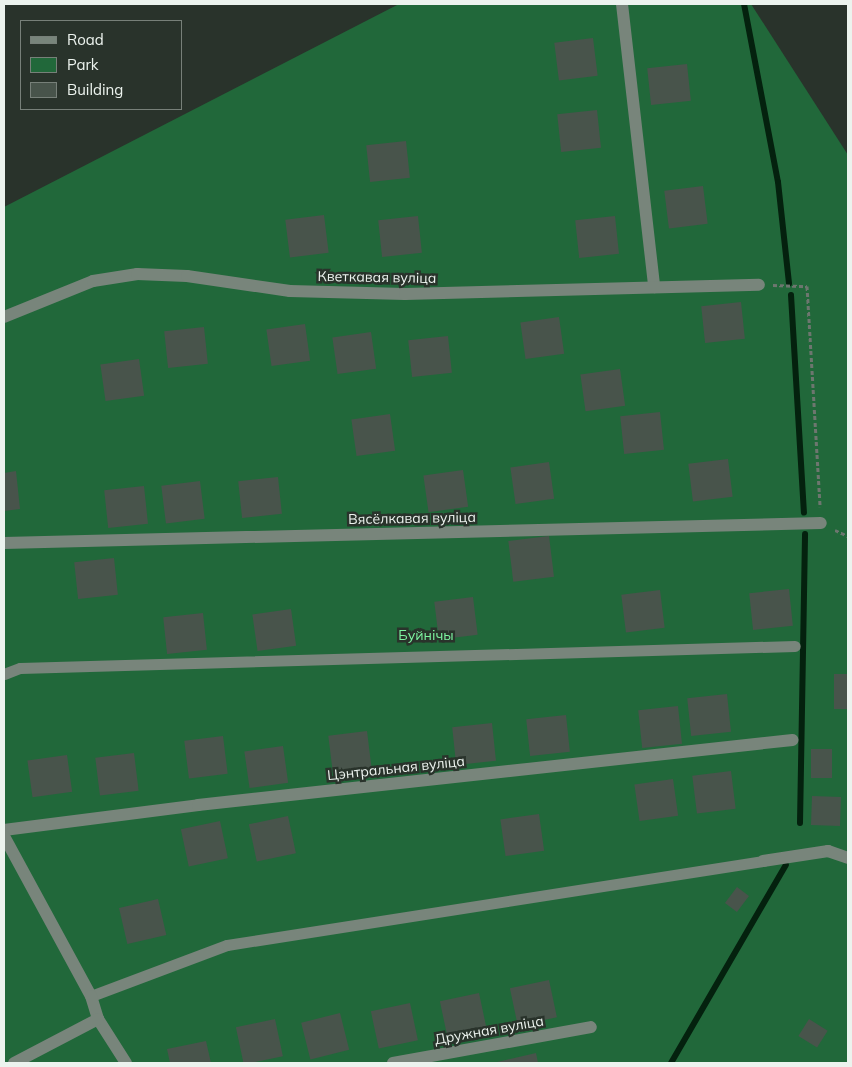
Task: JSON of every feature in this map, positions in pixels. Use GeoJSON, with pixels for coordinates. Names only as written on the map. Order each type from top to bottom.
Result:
{"type":"FeatureCollection","features":[{"type":"Feature","properties":{"kind":"street"},"geometry":{"type":"LineString","coordinates":[[622,4],[654,288]]}},
{"type":"Feature","properties":{"kind":"street","name":"Кветкавая вуліца"},"geometry":{"type":"LineString","coordinates":[[4,317],[93,281],[137,274],[187,276],[299,291],[405,294],[759,285]]}},
{"type":"Feature","properties":{"kind":"street","name":"Вясёлкавая вуліца"},"geometry":{"type":"LineString","coordinates":[[4,543],[821,523]]}},
{"type":"Feature","properties":{"kind":"street","name":"Цэнтральная вуліца"},"geometry":{"type":"LineString","coordinates":[[4,830],[198,805],[792,740]]}},
{"type":"Feature","properties":{"kind":"street"},"geometry":{"type":"LineString","coordinates":[[4,836],[91,996],[98,1019],[126,1063]]}},
{"type":"Feature","properties":{"kind":"street"},"geometry":{"type":"LineString","coordinates":[[763,861],[828,851],[848,858]]}},
{"type":"Feature","properties":{"kind":"street"},"geometry":{"type":"LineString","coordinates":[[14,1063],[98,1019]]}},
{"type":"Feature","properties":{"kind":"street","name":"Дружная вуліца"},"geometry":{"type":"LineString","coordinates":[[393,1063],[591,1027]]}},
{"type":"Feature","properties":{"kind":"lane"},"geometry":{"type":"LineString","coordinates":[[4,674],[20,668],[795,646]]}},
{"type":"Feature","properties":{"kind":"lane"},"geometry":{"type":"LineString","coordinates":[[91,996],[227,946],[763,861]]}},
{"type":"Feature","properties":{"kind":"path"},"geometry":{"type":"LineString","coordinates":[[759,285],[807,286],[821,523]]}},
{"type":"Feature","properties":{"kind":"green space","name":"Буйнічы"},"geometry":{"type":"Polygon","coordinates":[[[399,4],[751,4],[848,155],[848,1063],[4,1063],[4,207],[399,4]]]}},
{"type":"Feature","properties":{"kind":"building"},"geometry":{"type":"Polygon","coordinates":[[[593,38],[598,76],[559,80],[554,43],[593,38]]]}},
{"type":"Feature","properties":{"kind":"building"},"geometry":{"type":"Polygon","coordinates":[[[687,64],[691,101],[651,105],[647,68],[687,64]]]}},
{"type":"Feature","properties":{"kind":"building"},"geometry":{"type":"Polygon","coordinates":[[[597,110],[601,148],[561,152],[557,114],[597,110]]]}},
{"type":"Feature","properties":{"kind":"building"},"geometry":{"type":"Polygon","coordinates":[[[406,141],[410,178],[370,182],[366,145],[406,141]]]}},
{"type":"Feature","properties":{"kind":"building"},"geometry":{"type":"Polygon","coordinates":[[[703,186],[708,224],[669,228],[664,191],[703,186]]]}},
{"type":"Feature","properties":{"kind":"building"},"geometry":{"type":"Polygon","coordinates":[[[324,215],[329,253],[290,257],[285,220],[324,215]]]}},
{"type":"Feature","properties":{"kind":"building"},"geometry":{"type":"Polygon","coordinates":[[[418,216],[422,253],[382,257],[378,220],[418,216]]]}},
{"type":"Feature","properties":{"kind":"building"},"geometry":{"type":"Polygon","coordinates":[[[615,216],[619,254],[579,258],[575,220],[615,216]]]}},
{"type":"Feature","properties":{"kind":"building"},"geometry":{"type":"Polygon","coordinates":[[[741,302],[745,339],[705,343],[701,306],[741,302]]]}},
{"type":"Feature","properties":{"kind":"building"},"geometry":{"type":"Polygon","coordinates":[[[559,317],[564,354],[526,359],[520,322],[559,317]]]}},
{"type":"Feature","properties":{"kind":"building"},"geometry":{"type":"Polygon","coordinates":[[[305,324],[310,361],[272,366],[266,329],[305,324]]]}},
{"type":"Feature","properties":{"kind":"building"},"geometry":{"type":"Polygon","coordinates":[[[204,327],[208,364],[168,368],[164,331],[204,327]]]}},
{"type":"Feature","properties":{"kind":"building"},"geometry":{"type":"Polygon","coordinates":[[[371,332],[376,369],[338,374],[332,337],[371,332]]]}},
{"type":"Feature","properties":{"kind":"building"},"geometry":{"type":"Polygon","coordinates":[[[448,336],[452,373],[412,377],[408,340],[448,336]]]}},
{"type":"Feature","properties":{"kind":"building"},"geometry":{"type":"Polygon","coordinates":[[[139,359],[144,396],[106,401],[100,364],[139,359]]]}},
{"type":"Feature","properties":{"kind":"building"},"geometry":{"type":"Polygon","coordinates":[[[620,369],[625,406],[586,411],[580,375],[620,369]]]}},
{"type":"Feature","properties":{"kind":"building"},"geometry":{"type":"Polygon","coordinates":[[[660,412],[664,450],[624,454],[620,416],[660,412]]]}},
{"type":"Feature","properties":{"kind":"building"},"geometry":{"type":"Polygon","coordinates":[[[390,414],[395,451],[357,456],[351,419],[390,414]]]}},
{"type":"Feature","properties":{"kind":"building"},"geometry":{"type":"Polygon","coordinates":[[[728,459],[733,497],[693,502],[688,464],[728,459]]]}},
{"type":"Feature","properties":{"kind":"building"},"geometry":{"type":"Polygon","coordinates":[[[549,462],[554,499],[516,504],[510,467],[549,462]]]}},
{"type":"Feature","properties":{"kind":"building"},"geometry":{"type":"Polygon","coordinates":[[[463,470],[468,507],[429,512],[423,476],[463,470]]]}},
{"type":"Feature","properties":{"kind":"building"},"geometry":{"type":"Polygon","coordinates":[[[16,471],[20,509],[4,511],[4,473],[16,471]]]}},
{"type":"Feature","properties":{"kind":"building"},"geometry":{"type":"Polygon","coordinates":[[[278,477],[282,514],[242,518],[238,481],[278,477]]]}},
{"type":"Feature","properties":{"kind":"building"},"geometry":{"type":"Polygon","coordinates":[[[200,481],[205,519],[166,523],[161,486],[200,481]]]}},
{"type":"Feature","properties":{"kind":"building"},"geometry":{"type":"Polygon","coordinates":[[[144,486],[148,524],[108,528],[104,490],[144,486]]]}},
{"type":"Feature","properties":{"kind":"building"},"geometry":{"type":"Polygon","coordinates":[[[549,536],[554,577],[513,582],[508,541],[549,536]]]}},
{"type":"Feature","properties":{"kind":"building"},"geometry":{"type":"Polygon","coordinates":[[[114,558],[118,595],[78,599],[74,562],[114,558]]]}},
{"type":"Feature","properties":{"kind":"building"},"geometry":{"type":"Polygon","coordinates":[[[789,589],[793,626],[753,630],[749,593],[789,589]]]}},
{"type":"Feature","properties":{"kind":"building"},"geometry":{"type":"Polygon","coordinates":[[[660,590],[665,628],[626,632],[621,595],[660,590]]]}},
{"type":"Feature","properties":{"kind":"building"},"geometry":{"type":"Polygon","coordinates":[[[473,597],[478,635],[439,639],[434,602],[473,597]]]}},
{"type":"Feature","properties":{"kind":"building"},"geometry":{"type":"Polygon","coordinates":[[[291,609],[296,646],[258,651],[252,614],[291,609]]]}},
{"type":"Feature","properties":{"kind":"building"},"geometry":{"type":"Polygon","coordinates":[[[203,613],[207,650],[167,654],[163,617],[203,613]]]}},
{"type":"Feature","properties":{"kind":"building"},"geometry":{"type":"Polygon","coordinates":[[[834,674],[848,674],[848,709],[834,709],[834,674]]]}},
{"type":"Feature","properties":{"kind":"building"},"geometry":{"type":"Polygon","coordinates":[[[727,694],[731,732],[691,736],[687,698],[727,694]]]}},
{"type":"Feature","properties":{"kind":"building"},"geometry":{"type":"Polygon","coordinates":[[[678,706],[682,744],[642,748],[638,710],[678,706]]]}},
{"type":"Feature","properties":{"kind":"building"},"geometry":{"type":"Polygon","coordinates":[[[566,715],[570,752],[530,756],[526,719],[566,715]]]}},
{"type":"Feature","properties":{"kind":"building"},"geometry":{"type":"Polygon","coordinates":[[[492,723],[496,761],[456,765],[452,727],[492,723]]]}},
{"type":"Feature","properties":{"kind":"building"},"geometry":{"type":"Polygon","coordinates":[[[367,731],[372,769],[333,773],[328,736],[367,731]]]}},
{"type":"Feature","properties":{"kind":"building"},"geometry":{"type":"Polygon","coordinates":[[[223,736],[228,774],[189,778],[184,741],[223,736]]]}},
{"type":"Feature","properties":{"kind":"building"},"geometry":{"type":"Polygon","coordinates":[[[283,746],[288,783],[250,788],[244,751],[283,746]]]}},
{"type":"Feature","properties":{"kind":"building"},"geometry":{"type":"Polygon","coordinates":[[[811,749],[832,749],[832,778],[811,778],[811,749]]]}},
{"type":"Feature","properties":{"kind":"building"},"geometry":{"type":"Polygon","coordinates":[[[134,753],[139,791],[100,795],[95,758],[134,753]]]}},
{"type":"Feature","properties":{"kind":"building"},"geometry":{"type":"Polygon","coordinates":[[[67,755],[72,792],[33,797],[27,761],[67,755]]]}},
{"type":"Feature","properties":{"kind":"building"},"geometry":{"type":"Polygon","coordinates":[[[731,771],[736,809],[697,813],[692,776],[731,771]]]}},
{"type":"Feature","properties":{"kind":"building"},"geometry":{"type":"Polygon","coordinates":[[[673,779],[678,816],[640,821],[634,784],[673,779]]]}},
{"type":"Feature","properties":{"kind":"building"},"geometry":{"type":"Polygon","coordinates":[[[812,796],[841,797],[840,826],[811,825],[812,796]]]}},
{"type":"Feature","properties":{"kind":"building"},"geometry":{"type":"Polygon","coordinates":[[[539,814],[544,851],[506,856],[500,819],[539,814]]]}},
{"type":"Feature","properties":{"kind":"building"},"geometry":{"type":"Polygon","coordinates":[[[288,816],[296,853],[257,861],[249,824],[288,816]]]}},
{"type":"Feature","properties":{"kind":"building"},"geometry":{"type":"Polygon","coordinates":[[[220,821],[228,858],[189,866],[181,829],[220,821]]]}},
{"type":"Feature","properties":{"kind":"building"},"geometry":{"type":"Polygon","coordinates":[[[737,887],[749,896],[737,912],[725,903],[737,887]]]}},
{"type":"Feature","properties":{"kind":"building"},"geometry":{"type":"Polygon","coordinates":[[[158,899],[166,935],[127,944],[119,908],[158,899]]]}},
{"type":"Feature","properties":{"kind":"building"},"geometry":{"type":"Polygon","coordinates":[[[549,980],[557,1017],[518,1025],[510,988],[549,980]]]}},
{"type":"Feature","properties":{"kind":"building"},"geometry":{"type":"Polygon","coordinates":[[[479,993],[487,1030],[448,1038],[440,1001],[479,993]]]}},
{"type":"Feature","properties":{"kind":"building"},"geometry":{"type":"Polygon","coordinates":[[[410,1003],[418,1040],[379,1048],[371,1011],[410,1003]]]}},
{"type":"Feature","properties":{"kind":"building"},"geometry":{"type":"Polygon","coordinates":[[[340,1013],[349,1050],[310,1060],[301,1023],[340,1013]]]}},
{"type":"Feature","properties":{"kind":"building"},"geometry":{"type":"Polygon","coordinates":[[[275,1019],[283,1056],[243,1063],[236,1027],[275,1019]]]}},
{"type":"Feature","properties":{"kind":"building"},"geometry":{"type":"Polygon","coordinates":[[[809,1019],[828,1031],[817,1048],[798,1036],[809,1019]]]}},
{"type":"Feature","properties":{"kind":"building"},"geometry":{"type":"Polygon","coordinates":[[[206,1041],[211,1063],[170,1063],[167,1049],[206,1041]]]}},
{"type":"Feature","properties":{"kind":"building"},"geometry":{"type":"Polygon","coordinates":[[[536,1053],[538,1063],[497,1062],[536,1053]]]}},
{"type":"Feature","properties":{"kind":"waterway"},"geometry":{"type":"LineString","coordinates":[[744,4],[778,182],[789,283]]}},
{"type":"Feature","properties":{"kind":"waterway"},"geometry":{"type":"LineString","coordinates":[[791,295],[804,513]]}},
{"type":"Feature","properties":{"kind":"waterway"},"geometry":{"type":"LineString","coordinates":[[800,823],[805,534]]}},
{"type":"Feature","properties":{"kind":"waterway"},"geometry":{"type":"LineString","coordinates":[[671,1063],[786,865]]}}]}
